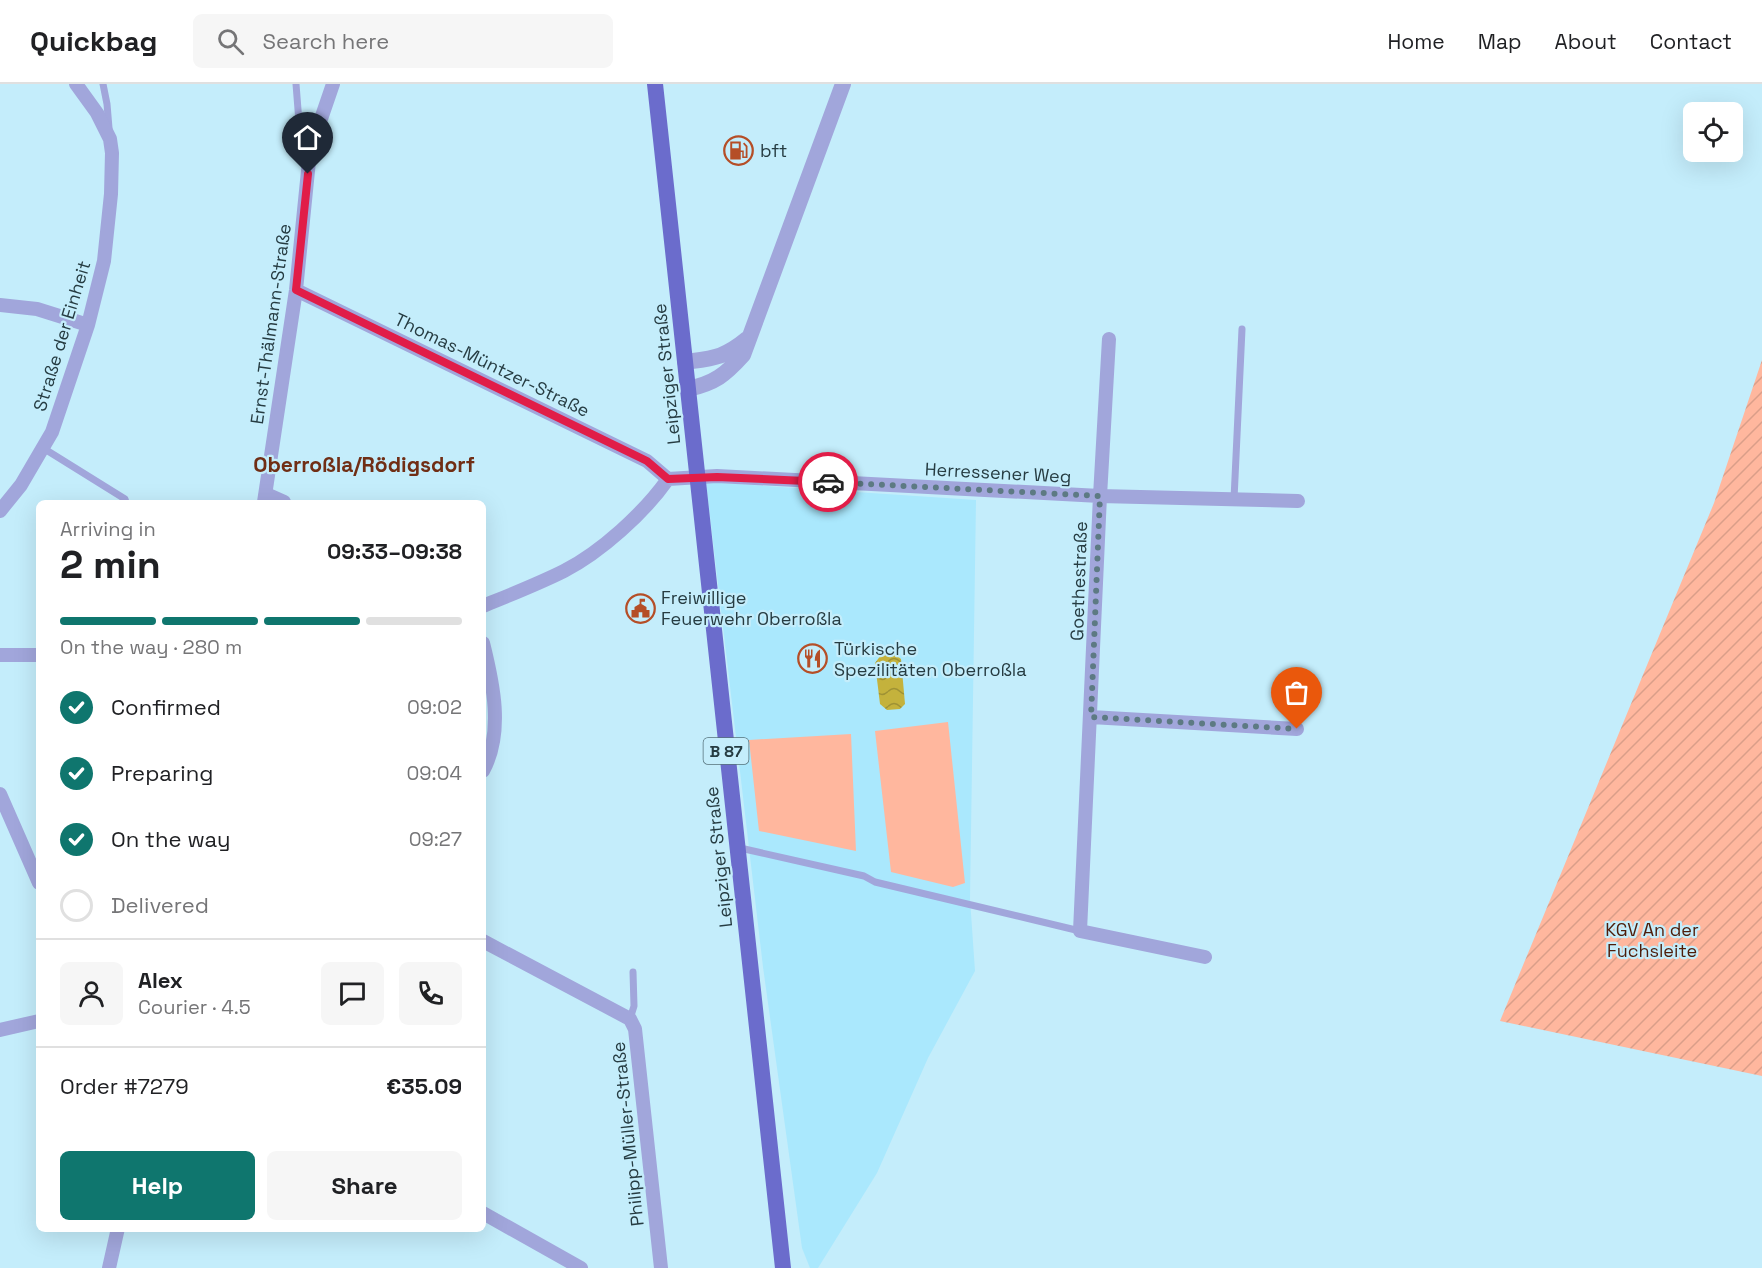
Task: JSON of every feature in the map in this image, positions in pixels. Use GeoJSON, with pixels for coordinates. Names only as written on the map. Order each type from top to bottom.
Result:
{"type":"FeatureCollection","features":[{"type":"Feature","properties":{"kind":"main road","name":"Leipziger Straße"},"geometry":{"type":"LineString","coordinates":[[655,84],[783,1268]]}},
{"type":"Feature","properties":{"kind":"street"},"geometry":{"type":"LineString","coordinates":[[76,84],[97,113],[110,140]]}},
{"type":"Feature","properties":{"kind":"street","name":"Ernst-Thälmann-Straße"},"geometry":{"type":"LineString","coordinates":[[265,498],[296,290],[310,151],[333,84]]}},
{"type":"Feature","properties":{"kind":"street"},"geometry":{"type":"LineString","coordinates":[[688,389],[706,385],[728,372],[743,355],[843,84]]}},
{"type":"Feature","properties":{"kind":"street","name":"Straße der Einheit"},"geometry":{"type":"LineString","coordinates":[[0,511],[21,485],[52,432],[88,325],[104,261],[107,238],[111,194],[110,140]]}},
{"type":"Feature","properties":{"kind":"street","name":"Thomas-Müntzer-Straße"},"geometry":{"type":"LineString","coordinates":[[296,290],[647,461],[668,479]]}},
{"type":"Feature","properties":{"kind":"street"},"geometry":{"type":"LineString","coordinates":[[0,305],[37,309],[88,325]]}},
{"type":"Feature","properties":{"kind":"street"},"geometry":{"type":"LineString","coordinates":[[685,362],[717,357],[733,351],[750,336]]}},
{"type":"Feature","properties":{"kind":"street","name":"Goethestraße"},"geometry":{"type":"LineString","coordinates":[[1080,931],[1109,339]]}},
{"type":"Feature","properties":{"kind":"street","name":"Herressener Weg"},"geometry":{"type":"LineString","coordinates":[[668,479],[717,477],[1100,496],[1298,501]]}},
{"type":"Feature","properties":{"kind":"street"},"geometry":{"type":"LineString","coordinates":[[486,605],[566,570],[610,541],[657,494],[668,479]]}},
{"type":"Feature","properties":{"kind":"street"},"geometry":{"type":"LineString","coordinates":[[0,655],[36,655]]}},
{"type":"Feature","properties":{"kind":"street"},"geometry":{"type":"LineString","coordinates":[[486,655],[491,675],[495,717],[491,757],[486,766]]}},
{"type":"Feature","properties":{"kind":"street"},"geometry":{"type":"LineString","coordinates":[[1091,717],[1297,729]]}},
{"type":"Feature","properties":{"kind":"street"},"geometry":{"type":"LineString","coordinates":[[0,794],[36,877]]}},
{"type":"Feature","properties":{"kind":"street"},"geometry":{"type":"LineString","coordinates":[[1080,931],[1205,957]]}},
{"type":"Feature","properties":{"kind":"street","name":"Philipp-Müller-Straße"},"geometry":{"type":"LineString","coordinates":[[486,943],[630,1019],[634,1029],[661,1268]]}},
{"type":"Feature","properties":{"kind":"street"},"geometry":{"type":"LineString","coordinates":[[0,1030],[36,1022]]}},
{"type":"Feature","properties":{"kind":"street"},"geometry":{"type":"LineString","coordinates":[[486,1215],[581,1268]]}},
{"type":"Feature","properties":{"kind":"street"},"geometry":{"type":"LineString","coordinates":[[109,1268],[117,1232]]}},
{"type":"Feature","properties":{"kind":"lane","name":"Straße der Einheit"},"geometry":{"type":"LineString","coordinates":[[102,84],[107,104],[110,140]]}},
{"type":"Feature","properties":{"kind":"lane","name":"Ernst-Thälmann-Straße"},"geometry":{"type":"LineString","coordinates":[[296,84],[300,135],[310,151]]}},
{"type":"Feature","properties":{"kind":"lane"},"geometry":{"type":"LineString","coordinates":[[1234,499],[1242,329]]}},
{"type":"Feature","properties":{"kind":"lane"},"geometry":{"type":"LineString","coordinates":[[43,448],[125,500]]}},
{"type":"Feature","properties":{"kind":"lane"},"geometry":{"type":"LineString","coordinates":[[737,848],[864,876],[875,882],[1080,931]]}},
{"type":"Feature","properties":{"kind":"lane"},"geometry":{"type":"LineString","coordinates":[[630,1019],[634,1006],[633,972]]}},
{"type":"Feature","properties":{"kind":"shaded area"},"geometry":{"type":"Polygon","coordinates":[[[706,482],[976,500],[970,899],[975,971],[928,1058],[877,1173],[818,1268],[810,1268],[802,1248],[763,967],[706,482]]]}},
{"type":"Feature","properties":{"kind":"green space","name":"KGV An der Fuchsleite"},"geometry":{"type":"Polygon","coordinates":[[[1762,360],[1762,1076],[1500,1021],[1714,503],[1762,360]]]}},
{"type":"Feature","properties":{"kind":"green space"},"geometry":{"type":"Polygon","coordinates":[[[948,722],[965,883],[953,887],[891,872],[875,731],[948,722]]]}},
{"type":"Feature","properties":{"kind":"green space"},"geometry":{"type":"Polygon","coordinates":[[[851,734],[856,851],[759,831],[749,740],[851,734]]]}},
{"type":"Feature","properties":{"kind":"water"},"geometry":{"type":"Polygon","coordinates":[[[894,654],[901,659],[905,704],[900,709],[887,710],[880,704],[875,663],[881,655],[894,654]]]}},
{"type":"Feature","properties":{"kind":"way so far"},"geometry":{"type":"LineString","coordinates":[[828,482],[1100,496],[1091,717],[1297,729]]}},
{"type":"Feature","properties":{"kind":"place","name":"bft"},"geometry":{"type":"Point","coordinates":[739,151]}},
{"type":"Feature","properties":{"kind":"place","name":"Freiwillige Feuerwehr Oberroßla"},"geometry":{"type":"Point","coordinates":[640,608]}},
{"type":"Feature","properties":{"kind":"place","name":"Türkische Spezilitäten Oberroßla"},"geometry":{"type":"Point","coordinates":[813,659]}},
{"type":"Feature","properties":{"kind":"district","name":"Oberroßla/Rödigsdorf"},"geometry":{"type":"Point","coordinates":[364,465]}},
{"type":"Feature","properties":{"kind":"route"},"geometry":{"type":"LineString","coordinates":[[308,174],[296,290],[647,461],[668,479],[717,477],[828,482]]}}]}
